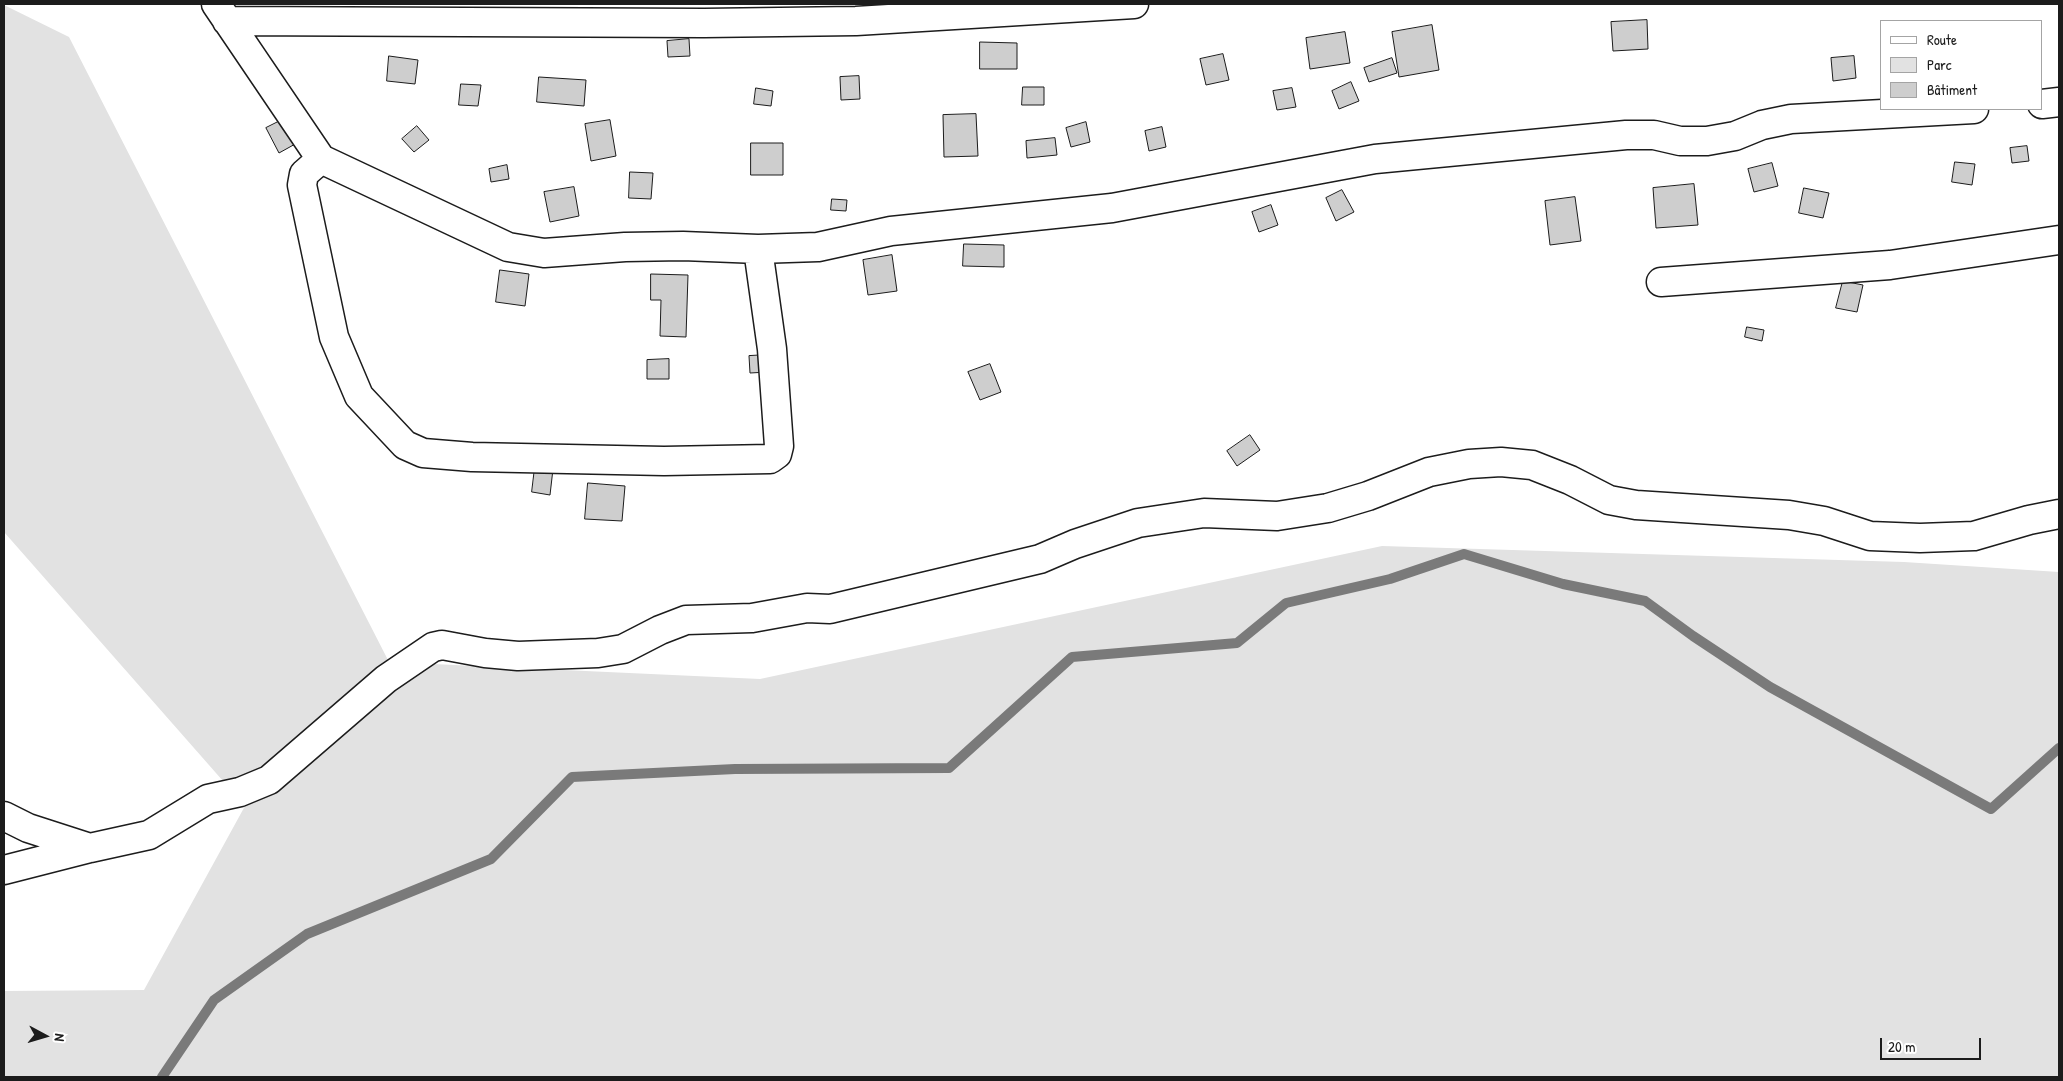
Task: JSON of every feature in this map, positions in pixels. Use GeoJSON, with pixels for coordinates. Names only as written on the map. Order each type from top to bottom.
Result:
{"type":"FeatureCollection","features":[{"type":"Feature","properties":{"kind":"street"},"geometry":{"type":"LineString","coordinates":[[221,12],[695,13],[856,21],[1134,4]]}},
{"type":"Feature","properties":{"kind":"street"},"geometry":{"type":"LineString","coordinates":[[221,12],[321,160],[508,247],[544,253],[625,247],[683,246],[758,249],[818,247],[891,231],[1112,208],[1376,159],[1626,134],[1654,135],[1680,141],[1708,141],[1735,136],[1762,125],[1790,119],[1956,110]]}},
{"type":"Feature","properties":{"kind":"street"},"geometry":{"type":"LineString","coordinates":[[2043,104],[2059,102]]}},
{"type":"Feature","properties":{"kind":"street"},"geometry":{"type":"LineString","coordinates":[[321,160],[304,174],[302,184],[334,337],[359,396],[405,445],[423,453],[472,457],[654,461],[770,459],[777,454],[779,446],[772,349],[758,249]]}},
{"type":"Feature","properties":{"kind":"street"},"geometry":{"type":"LineString","coordinates":[[1661,282],[1890,265],[2059,240]]}},
{"type":"Feature","properties":{"kind":"street"},"geometry":{"type":"LineString","coordinates":[[4,870],[149,835],[208,799],[240,792],[269,780],[386,679],[433,647],[442,645],[485,653],[518,656],[598,653],[623,649],[660,630],[686,620],[752,618],[807,608],[830,608],[1040,559],[1075,544],[1138,523],[1204,513],[1277,516],[1328,508],[1368,496],[1429,472],[1469,464],[1501,462],[1532,465],[1570,480],[1609,500],[1636,505],[1789,515],[1824,520],[1870,536],[1920,538],[1974,536],[2029,520],[2059,514]]}},
{"type":"Feature","properties":{"kind":"street"},"geometry":{"type":"LineString","coordinates":[[4,816],[28,828],[90,848]]}},
{"type":"Feature","properties":{"kind":"green space"},"geometry":{"type":"Polygon","coordinates":[[[4,5],[69,37],[389,662],[760,679],[1382,546],[1904,562],[2059,572],[2059,1077],[4,1077],[4,991],[144,990],[245,806],[4,532],[4,5]]]}},
{"type":"Feature","properties":{"kind":"building"},"geometry":{"type":"Polygon","coordinates":[[[1647,20],[1648,49],[1613,51],[1611,22],[1647,20]]]}},
{"type":"Feature","properties":{"kind":"building"},"geometry":{"type":"Polygon","coordinates":[[[1432,25],[1439,70],[1399,77],[1392,32],[1432,25]]]}},
{"type":"Feature","properties":{"kind":"building"},"geometry":{"type":"Polygon","coordinates":[[[1345,32],[1350,63],[1310,69],[1306,38],[1345,32]]]}},
{"type":"Feature","properties":{"kind":"building"},"geometry":{"type":"Polygon","coordinates":[[[689,39],[690,56],[668,57],[667,41],[689,39]]]}},
{"type":"Feature","properties":{"kind":"building"},"geometry":{"type":"Polygon","coordinates":[[[980,42],[1017,43],[1017,69],[980,69],[980,42]]]}},
{"type":"Feature","properties":{"kind":"building"},"geometry":{"type":"Polygon","coordinates":[[[1223,54],[1229,80],[1206,85],[1200,59],[1223,54]]]}},
{"type":"Feature","properties":{"kind":"building"},"geometry":{"type":"Polygon","coordinates":[[[389,56],[418,60],[415,84],[387,81],[389,56]]]}},
{"type":"Feature","properties":{"kind":"building"},"geometry":{"type":"Polygon","coordinates":[[[1854,56],[1856,78],[1833,81],[1831,58],[1854,56]]]}},
{"type":"Feature","properties":{"kind":"building"},"geometry":{"type":"Polygon","coordinates":[[[1392,58],[1397,73],[1369,82],[1364,68],[1392,58]]]}},
{"type":"Feature","properties":{"kind":"building"},"geometry":{"type":"Polygon","coordinates":[[[859,76],[860,99],[841,100],[840,77],[859,76]]]}},
{"type":"Feature","properties":{"kind":"building"},"geometry":{"type":"Polygon","coordinates":[[[539,77],[586,80],[584,106],[537,102],[539,77]]]}},
{"type":"Feature","properties":{"kind":"building"},"geometry":{"type":"Polygon","coordinates":[[[1351,82],[1359,101],[1339,109],[1332,91],[1351,82]]]}},
{"type":"Feature","properties":{"kind":"building"},"geometry":{"type":"Polygon","coordinates":[[[461,84],[481,85],[478,106],[459,105],[461,84]]]}},
{"type":"Feature","properties":{"kind":"building"},"geometry":{"type":"Polygon","coordinates":[[[1023,87],[1044,87],[1044,105],[1022,105],[1023,87]]]}},
{"type":"Feature","properties":{"kind":"building"},"geometry":{"type":"Polygon","coordinates":[[[756,88],[773,91],[771,106],[754,104],[756,88]]]}},
{"type":"Feature","properties":{"kind":"building"},"geometry":{"type":"Polygon","coordinates":[[[1292,88],[1296,107],[1277,110],[1273,91],[1292,88]]]}},
{"type":"Feature","properties":{"kind":"building"},"geometry":{"type":"Polygon","coordinates":[[[976,114],[978,156],[944,157],[943,115],[976,114]]]}},
{"type":"Feature","properties":{"kind":"building"},"geometry":{"type":"Polygon","coordinates":[[[284,119],[297,143],[279,153],[266,128],[284,119]]]}},
{"type":"Feature","properties":{"kind":"building"},"geometry":{"type":"Polygon","coordinates":[[[610,120],[616,156],[591,161],[585,124],[610,120]]]}},
{"type":"Feature","properties":{"kind":"building"},"geometry":{"type":"Polygon","coordinates":[[[1086,122],[1090,142],[1071,147],[1066,128],[1086,122]]]}},
{"type":"Feature","properties":{"kind":"building"},"geometry":{"type":"Polygon","coordinates":[[[417,126],[429,140],[414,152],[402,139],[417,126]]]}},
{"type":"Feature","properties":{"kind":"building"},"geometry":{"type":"Polygon","coordinates":[[[1162,127],[1166,147],[1149,151],[1145,131],[1162,127]]]}},
{"type":"Feature","properties":{"kind":"building"},"geometry":{"type":"Polygon","coordinates":[[[1055,138],[1057,155],[1027,158],[1026,141],[1055,138]]]}},
{"type":"Feature","properties":{"kind":"building"},"geometry":{"type":"Polygon","coordinates":[[[751,143],[783,143],[783,175],[751,175],[751,143]]]}},
{"type":"Feature","properties":{"kind":"building"},"geometry":{"type":"Polygon","coordinates":[[[2027,146],[2029,161],[2012,163],[2010,148],[2027,146]]]}},
{"type":"Feature","properties":{"kind":"building"},"geometry":{"type":"Polygon","coordinates":[[[1955,162],[1975,164],[1972,185],[1952,182],[1955,162]]]}},
{"type":"Feature","properties":{"kind":"building"},"geometry":{"type":"Polygon","coordinates":[[[1772,163],[1778,186],[1754,192],[1748,169],[1772,163]]]}},
{"type":"Feature","properties":{"kind":"building"},"geometry":{"type":"Polygon","coordinates":[[[507,165],[509,179],[491,182],[489,169],[507,165]]]}},
{"type":"Feature","properties":{"kind":"building"},"geometry":{"type":"Polygon","coordinates":[[[630,172],[653,173],[651,199],[629,198],[630,172]]]}},
{"type":"Feature","properties":{"kind":"building"},"geometry":{"type":"Polygon","coordinates":[[[1694,184],[1698,225],[1656,228],[1653,188],[1694,184]]]}},
{"type":"Feature","properties":{"kind":"building"},"geometry":{"type":"Polygon","coordinates":[[[574,187],[579,216],[550,222],[544,192],[574,187]]]}},
{"type":"Feature","properties":{"kind":"building"},"geometry":{"type":"Polygon","coordinates":[[[1804,188],[1829,193],[1823,218],[1799,213],[1804,188]]]}},
{"type":"Feature","properties":{"kind":"building"},"geometry":{"type":"Polygon","coordinates":[[[1342,190],[1354,212],[1336,221],[1326,198],[1342,190]]]}},
{"type":"Feature","properties":{"kind":"building"},"geometry":{"type":"Polygon","coordinates":[[[1575,197],[1581,241],[1550,245],[1545,201],[1575,197]]]}},
{"type":"Feature","properties":{"kind":"building"},"geometry":{"type":"Polygon","coordinates":[[[832,199],[847,200],[846,211],[831,210],[832,199]]]}},
{"type":"Feature","properties":{"kind":"building"},"geometry":{"type":"Polygon","coordinates":[[[1271,205],[1278,225],[1259,232],[1252,212],[1271,205]]]}},
{"type":"Feature","properties":{"kind":"building"},"geometry":{"type":"Polygon","coordinates":[[[964,244],[1004,245],[1004,267],[963,266],[964,244]]]}},
{"type":"Feature","properties":{"kind":"building"},"geometry":{"type":"Polygon","coordinates":[[[892,255],[897,291],[868,295],[863,260],[892,255]]]}},
{"type":"Feature","properties":{"kind":"building"},"geometry":{"type":"Polygon","coordinates":[[[500,270],[529,274],[525,306],[496,302],[500,270]]]}},
{"type":"Feature","properties":{"kind":"building"},"geometry":{"type":"Polygon","coordinates":[[[651,274],[688,275],[686,337],[660,336],[661,300],[651,300],[651,274]]]}},
{"type":"Feature","properties":{"kind":"building"},"geometry":{"type":"Polygon","coordinates":[[[1843,281],[1863,285],[1857,312],[1836,308],[1843,281]]]}},
{"type":"Feature","properties":{"kind":"building"},"geometry":{"type":"Polygon","coordinates":[[[1747,327],[1764,330],[1762,341],[1745,337],[1747,327]]]}},
{"type":"Feature","properties":{"kind":"building"},"geometry":{"type":"Polygon","coordinates":[[[767,355],[768,372],[750,373],[749,356],[767,355]]]}},
{"type":"Feature","properties":{"kind":"building"},"geometry":{"type":"Polygon","coordinates":[[[669,359],[669,379],[647,379],[647,360],[669,359]]]}},
{"type":"Feature","properties":{"kind":"building"},"geometry":{"type":"Polygon","coordinates":[[[990,364],[1001,392],[980,400],[968,372],[990,364]]]}},
{"type":"Feature","properties":{"kind":"building"},"geometry":{"type":"Polygon","coordinates":[[[1250,435],[1260,450],[1237,466],[1227,451],[1250,435]]]}},
{"type":"Feature","properties":{"kind":"building"},"geometry":{"type":"Polygon","coordinates":[[[535,467],[553,469],[550,495],[532,492],[535,467]]]}},
{"type":"Feature","properties":{"kind":"building"},"geometry":{"type":"Polygon","coordinates":[[[588,483],[625,486],[622,521],[585,519],[588,483]]]}},
{"type":"Feature","properties":{"kind":"waterway"},"geometry":{"type":"LineString","coordinates":[[162,1077],[214,1000],[307,934],[491,859],[572,777],[735,769],[949,768],[1072,657],[1237,643],[1286,603],[1390,579],[1464,554],[1563,584],[1645,601],[1693,636],[1770,687],[1991,809],[2059,748]]}}]}
